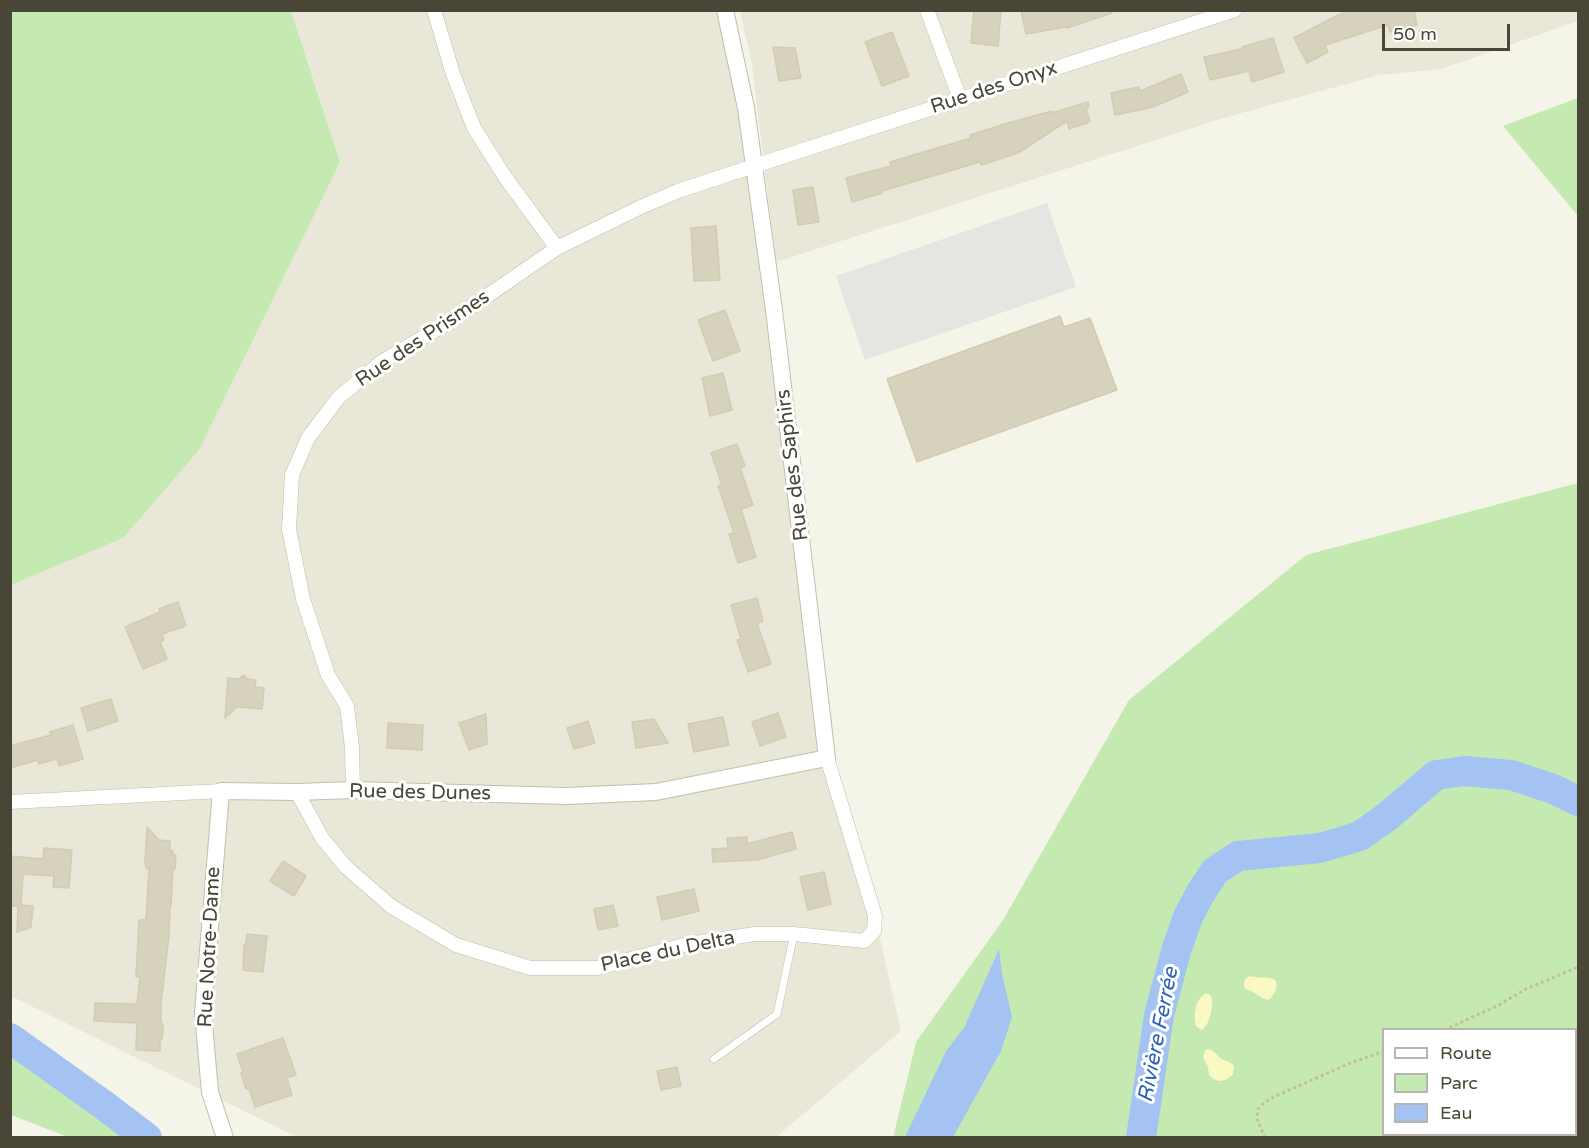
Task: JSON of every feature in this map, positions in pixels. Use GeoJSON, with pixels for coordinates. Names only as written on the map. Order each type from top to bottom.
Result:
{"type":"FeatureCollection","features":[{"type":"Feature","properties":{"kind":"street"},"geometry":{"type":"LineString","coordinates":[[434,10],[453,74],[474,128],[505,177],[557,248]]}},
{"type":"Feature","properties":{"kind":"street","name":"Rue des Saphirs"},"geometry":{"type":"LineString","coordinates":[[725,10],[746,108],[774,310],[827,758],[875,916]]}},
{"type":"Feature","properties":{"kind":"street"},"geometry":{"type":"LineString","coordinates":[[927,10],[960,99]]}},
{"type":"Feature","properties":{"kind":"street","name":"Rue des Onyx"},"geometry":{"type":"LineString","coordinates":[[754,166],[1235,10]]}},
{"type":"Feature","properties":{"kind":"street","name":"Rue des Prismes"},"geometry":{"type":"LineString","coordinates":[[353,790],[352,748],[347,706],[328,675],[303,599],[289,529],[292,476],[308,438],[339,397],[383,360],[449,322],[557,248],[659,199],[754,166]]}},
{"type":"Feature","properties":{"kind":"street","name":"Rue des Dunes"},"geometry":{"type":"LineString","coordinates":[[10,802],[221,791],[353,790],[566,796],[656,792],[827,758]]}},
{"type":"Feature","properties":{"kind":"street","name":"Rue Notre-Dame"},"geometry":{"type":"LineString","coordinates":[[221,791],[203,1013],[210,1092],[225,1137]]}},
{"type":"Feature","properties":{"kind":"street","name":"Place du Delta"},"geometry":{"type":"LineString","coordinates":[[297,792],[322,838],[346,867],[392,908],[456,945],[530,968],[597,968],[688,944],[754,934],[794,934],[864,941],[874,931],[875,916]]}},
{"type":"Feature","properties":{"kind":"lane"},"geometry":{"type":"LineString","coordinates":[[714,1059],[777,1014],[794,934]]}},
{"type":"Feature","properties":{"kind":"path"},"geometry":{"type":"LineString","coordinates":[[1446,1028],[1499,1005],[1526,989],[1578,967]]}},
{"type":"Feature","properties":{"kind":"path"},"geometry":{"type":"LineString","coordinates":[[1265,1137],[1257,1119],[1258,1109],[1265,1102],[1348,1064],[1382,1051]]}},
{"type":"Feature","properties":{"kind":"shaded area"},"geometry":{"type":"Polygon","coordinates":[[[1578,10],[1578,21],[1441,69],[1379,75],[1227,117],[776,262],[752,64],[740,11],[1578,10]]]}},
{"type":"Feature","properties":{"kind":"shaded area"},"geometry":{"type":"Polygon","coordinates":[[[291,11],[725,11],[827,758],[875,916],[901,1031],[775,1138],[297,1137],[11,996],[10,585],[123,538],[340,162],[291,11]]]}},
{"type":"Feature","properties":{"kind":"shaded area"},"geometry":{"type":"Polygon","coordinates":[[[1047,203],[1076,287],[865,360],[836,276],[1047,203]]]}},
{"type":"Feature","properties":{"kind":"green space"},"geometry":{"type":"Polygon","coordinates":[[[11,10],[291,11],[340,162],[199,450],[123,538],[11,585],[11,10]]]}},
{"type":"Feature","properties":{"kind":"green space"},"geometry":{"type":"Polygon","coordinates":[[[1578,98],[1578,216],[1503,126],[1578,98]]]}},
{"type":"Feature","properties":{"kind":"green space"},"geometry":{"type":"Polygon","coordinates":[[[1578,483],[1578,1137],[893,1138],[916,1042],[1003,920],[1129,700],[1306,555],[1578,483]]]}},
{"type":"Feature","properties":{"kind":"green space"},"geometry":{"type":"Polygon","coordinates":[[[10,1055],[76,1095],[128,1137],[68,1137],[11,1115],[10,1055]]]}},
{"type":"Feature","properties":{"kind":"sand"},"geometry":{"type":"Polygon","coordinates":[[[1250,976],[1271,978],[1276,981],[1275,991],[1269,1000],[1245,988],[1245,979],[1250,976]]]}},
{"type":"Feature","properties":{"kind":"sand"},"geometry":{"type":"Polygon","coordinates":[[[1206,993],[1211,996],[1212,1010],[1202,1030],[1196,1026],[1195,1012],[1199,999],[1206,993]]]}},
{"type":"Feature","properties":{"kind":"sand"},"geometry":{"type":"Polygon","coordinates":[[[1209,1049],[1234,1066],[1233,1074],[1227,1079],[1218,1081],[1209,1075],[1203,1057],[1205,1050],[1209,1049]]]}},
{"type":"Feature","properties":{"kind":"water"},"geometry":{"type":"Polygon","coordinates":[[[999,949],[1012,1017],[1001,1051],[953,1137],[905,1137],[946,1051],[964,1028],[999,949]]]}},
{"type":"Feature","properties":{"kind":"building"},"geometry":{"type":"Polygon","coordinates":[[[974,10],[1001,10],[998,46],[971,43],[974,10]]]}},
{"type":"Feature","properties":{"kind":"building"},"geometry":{"type":"Polygon","coordinates":[[[1021,10],[1112,10],[1112,13],[1067,28],[1026,34],[1021,10]]]}},
{"type":"Feature","properties":{"kind":"building"},"geometry":{"type":"Polygon","coordinates":[[[1352,10],[1414,10],[1417,25],[1390,32],[1388,25],[1325,45],[1328,52],[1307,63],[1294,38],[1352,10]]]}},
{"type":"Feature","properties":{"kind":"building"},"geometry":{"type":"Polygon","coordinates":[[[892,32],[909,76],[882,86],[865,42],[892,32]]]}},
{"type":"Feature","properties":{"kind":"building"},"geometry":{"type":"Polygon","coordinates":[[[1273,38],[1284,72],[1252,82],[1249,71],[1210,80],[1204,57],[1242,49],[1242,47],[1273,38]]]}},
{"type":"Feature","properties":{"kind":"building"},"geometry":{"type":"Polygon","coordinates":[[[773,47],[795,48],[801,78],[779,81],[773,47]]]}},
{"type":"Feature","properties":{"kind":"building"},"geometry":{"type":"Polygon","coordinates":[[[1181,74],[1188,92],[1153,107],[1115,115],[1111,93],[1139,87],[1140,91],[1181,74]]]}},
{"type":"Feature","properties":{"kind":"building"},"geometry":{"type":"Polygon","coordinates":[[[1088,102],[1089,106],[1086,109],[1090,122],[1069,129],[1067,121],[1018,153],[981,165],[980,162],[852,202],[846,178],[891,166],[890,162],[971,138],[970,135],[1008,123],[1088,102]]]}},
{"type":"Feature","properties":{"kind":"building"},"geometry":{"type":"Polygon","coordinates":[[[813,187],[819,222],[798,225],[793,190],[813,187]]]}},
{"type":"Feature","properties":{"kind":"building"},"geometry":{"type":"Polygon","coordinates":[[[716,226],[720,280],[694,281],[691,228],[716,226]]]}},
{"type":"Feature","properties":{"kind":"building"},"geometry":{"type":"Polygon","coordinates":[[[725,310],[740,351],[713,361],[698,320],[725,310]]]}},
{"type":"Feature","properties":{"kind":"building"},"geometry":{"type":"Polygon","coordinates":[[[1060,316],[1064,327],[1090,318],[1117,390],[917,462],[887,379],[1060,316]]]}},
{"type":"Feature","properties":{"kind":"building"},"geometry":{"type":"Polygon","coordinates":[[[723,373],[732,410],[710,416],[702,378],[723,373]]]}},
{"type":"Feature","properties":{"kind":"building"},"geometry":{"type":"Polygon","coordinates":[[[737,444],[745,466],[740,468],[753,505],[741,509],[756,557],[738,563],[729,534],[734,533],[718,486],[722,485],[711,453],[737,444]]]}},
{"type":"Feature","properties":{"kind":"building"},"geometry":{"type":"Polygon","coordinates":[[[757,598],[763,621],[757,623],[771,664],[748,672],[737,640],[741,639],[731,605],[757,598]]]}},
{"type":"Feature","properties":{"kind":"building"},"geometry":{"type":"Polygon","coordinates":[[[178,602],[186,626],[162,634],[164,640],[160,642],[167,659],[143,669],[125,627],[178,602]]]}},
{"type":"Feature","properties":{"kind":"building"},"geometry":{"type":"Polygon","coordinates":[[[244,675],[247,679],[256,680],[255,687],[264,688],[262,709],[237,707],[225,718],[228,678],[239,679],[244,675]]]}},
{"type":"Feature","properties":{"kind":"building"},"geometry":{"type":"Polygon","coordinates":[[[111,699],[118,721],[88,731],[81,708],[111,699]]]}},
{"type":"Feature","properties":{"kind":"building"},"geometry":{"type":"Polygon","coordinates":[[[778,713],[786,737],[760,746],[752,722],[778,713]]]}},
{"type":"Feature","properties":{"kind":"building"},"geometry":{"type":"Polygon","coordinates":[[[486,714],[487,744],[469,750],[459,723],[486,714]]]}},
{"type":"Feature","properties":{"kind":"building"},"geometry":{"type":"Polygon","coordinates":[[[723,717],[729,745],[694,752],[688,724],[723,717]]]}},
{"type":"Feature","properties":{"kind":"building"},"geometry":{"type":"Polygon","coordinates":[[[654,719],[668,743],[636,748],[632,722],[654,719]]]}},
{"type":"Feature","properties":{"kind":"building"},"geometry":{"type":"Polygon","coordinates":[[[588,721],[595,743],[574,749],[567,728],[588,721]]]}},
{"type":"Feature","properties":{"kind":"building"},"geometry":{"type":"Polygon","coordinates":[[[388,723],[423,725],[422,750],[387,748],[388,723]]]}},
{"type":"Feature","properties":{"kind":"building"},"geometry":{"type":"Polygon","coordinates":[[[73,725],[83,759],[59,766],[57,759],[39,764],[38,760],[10,768],[10,746],[51,735],[50,732],[73,725]]]}},
{"type":"Feature","properties":{"kind":"building"},"geometry":{"type":"Polygon","coordinates":[[[147,827],[159,840],[170,841],[170,850],[173,851],[173,855],[176,855],[161,1004],[163,1032],[160,1051],[136,1050],[137,1023],[94,1021],[95,1003],[137,1004],[140,977],[136,977],[139,920],[146,920],[149,868],[146,868],[145,861],[147,827]]]}},
{"type":"Feature","properties":{"kind":"building"},"geometry":{"type":"Polygon","coordinates":[[[792,832],[796,849],[757,860],[713,862],[712,849],[728,848],[727,838],[747,837],[747,844],[792,832]]]}},
{"type":"Feature","properties":{"kind":"building"},"geometry":{"type":"Polygon","coordinates":[[[44,848],[72,850],[69,888],[53,887],[54,876],[23,874],[21,905],[33,906],[31,927],[17,932],[18,906],[10,906],[10,856],[43,859],[44,848]]]}},
{"type":"Feature","properties":{"kind":"building"},"geometry":{"type":"Polygon","coordinates":[[[283,861],[306,876],[294,896],[270,881],[283,861]]]}},
{"type":"Feature","properties":{"kind":"building"},"geometry":{"type":"Polygon","coordinates":[[[824,872],[831,904],[808,910],[800,877],[824,872]]]}},
{"type":"Feature","properties":{"kind":"building"},"geometry":{"type":"Polygon","coordinates":[[[694,889],[699,911],[662,920],[657,897],[694,889]]]}},
{"type":"Feature","properties":{"kind":"building"},"geometry":{"type":"Polygon","coordinates":[[[613,905],[618,926],[598,930],[594,909],[613,905]]]}},
{"type":"Feature","properties":{"kind":"building"},"geometry":{"type":"Polygon","coordinates":[[[247,934],[267,936],[263,972],[243,970],[247,934]]]}},
{"type":"Feature","properties":{"kind":"building"},"geometry":{"type":"Polygon","coordinates":[[[283,1038],[296,1075],[287,1078],[292,1095],[255,1107],[249,1088],[246,1089],[237,1054],[283,1038]]]}},
{"type":"Feature","properties":{"kind":"building"},"geometry":{"type":"Polygon","coordinates":[[[677,1067],[681,1086],[661,1090],[657,1071],[677,1067]]]}},
{"type":"Feature","properties":{"kind":"waterway","name":"Rivière Ferrée"},"geometry":{"type":"LineString","coordinates":[[1141,1138],[1159,1015],[1176,951],[1188,917],[1215,871],[1238,856],[1320,848],[1360,836],[1388,816],[1436,775],[1464,771],[1511,775],[1553,789],[1578,801]]}},
{"type":"Feature","properties":{"kind":"waterway","name":"Rivière Ferrée"},"geometry":{"type":"LineString","coordinates":[[10,1038],[147,1138]]}}]}
